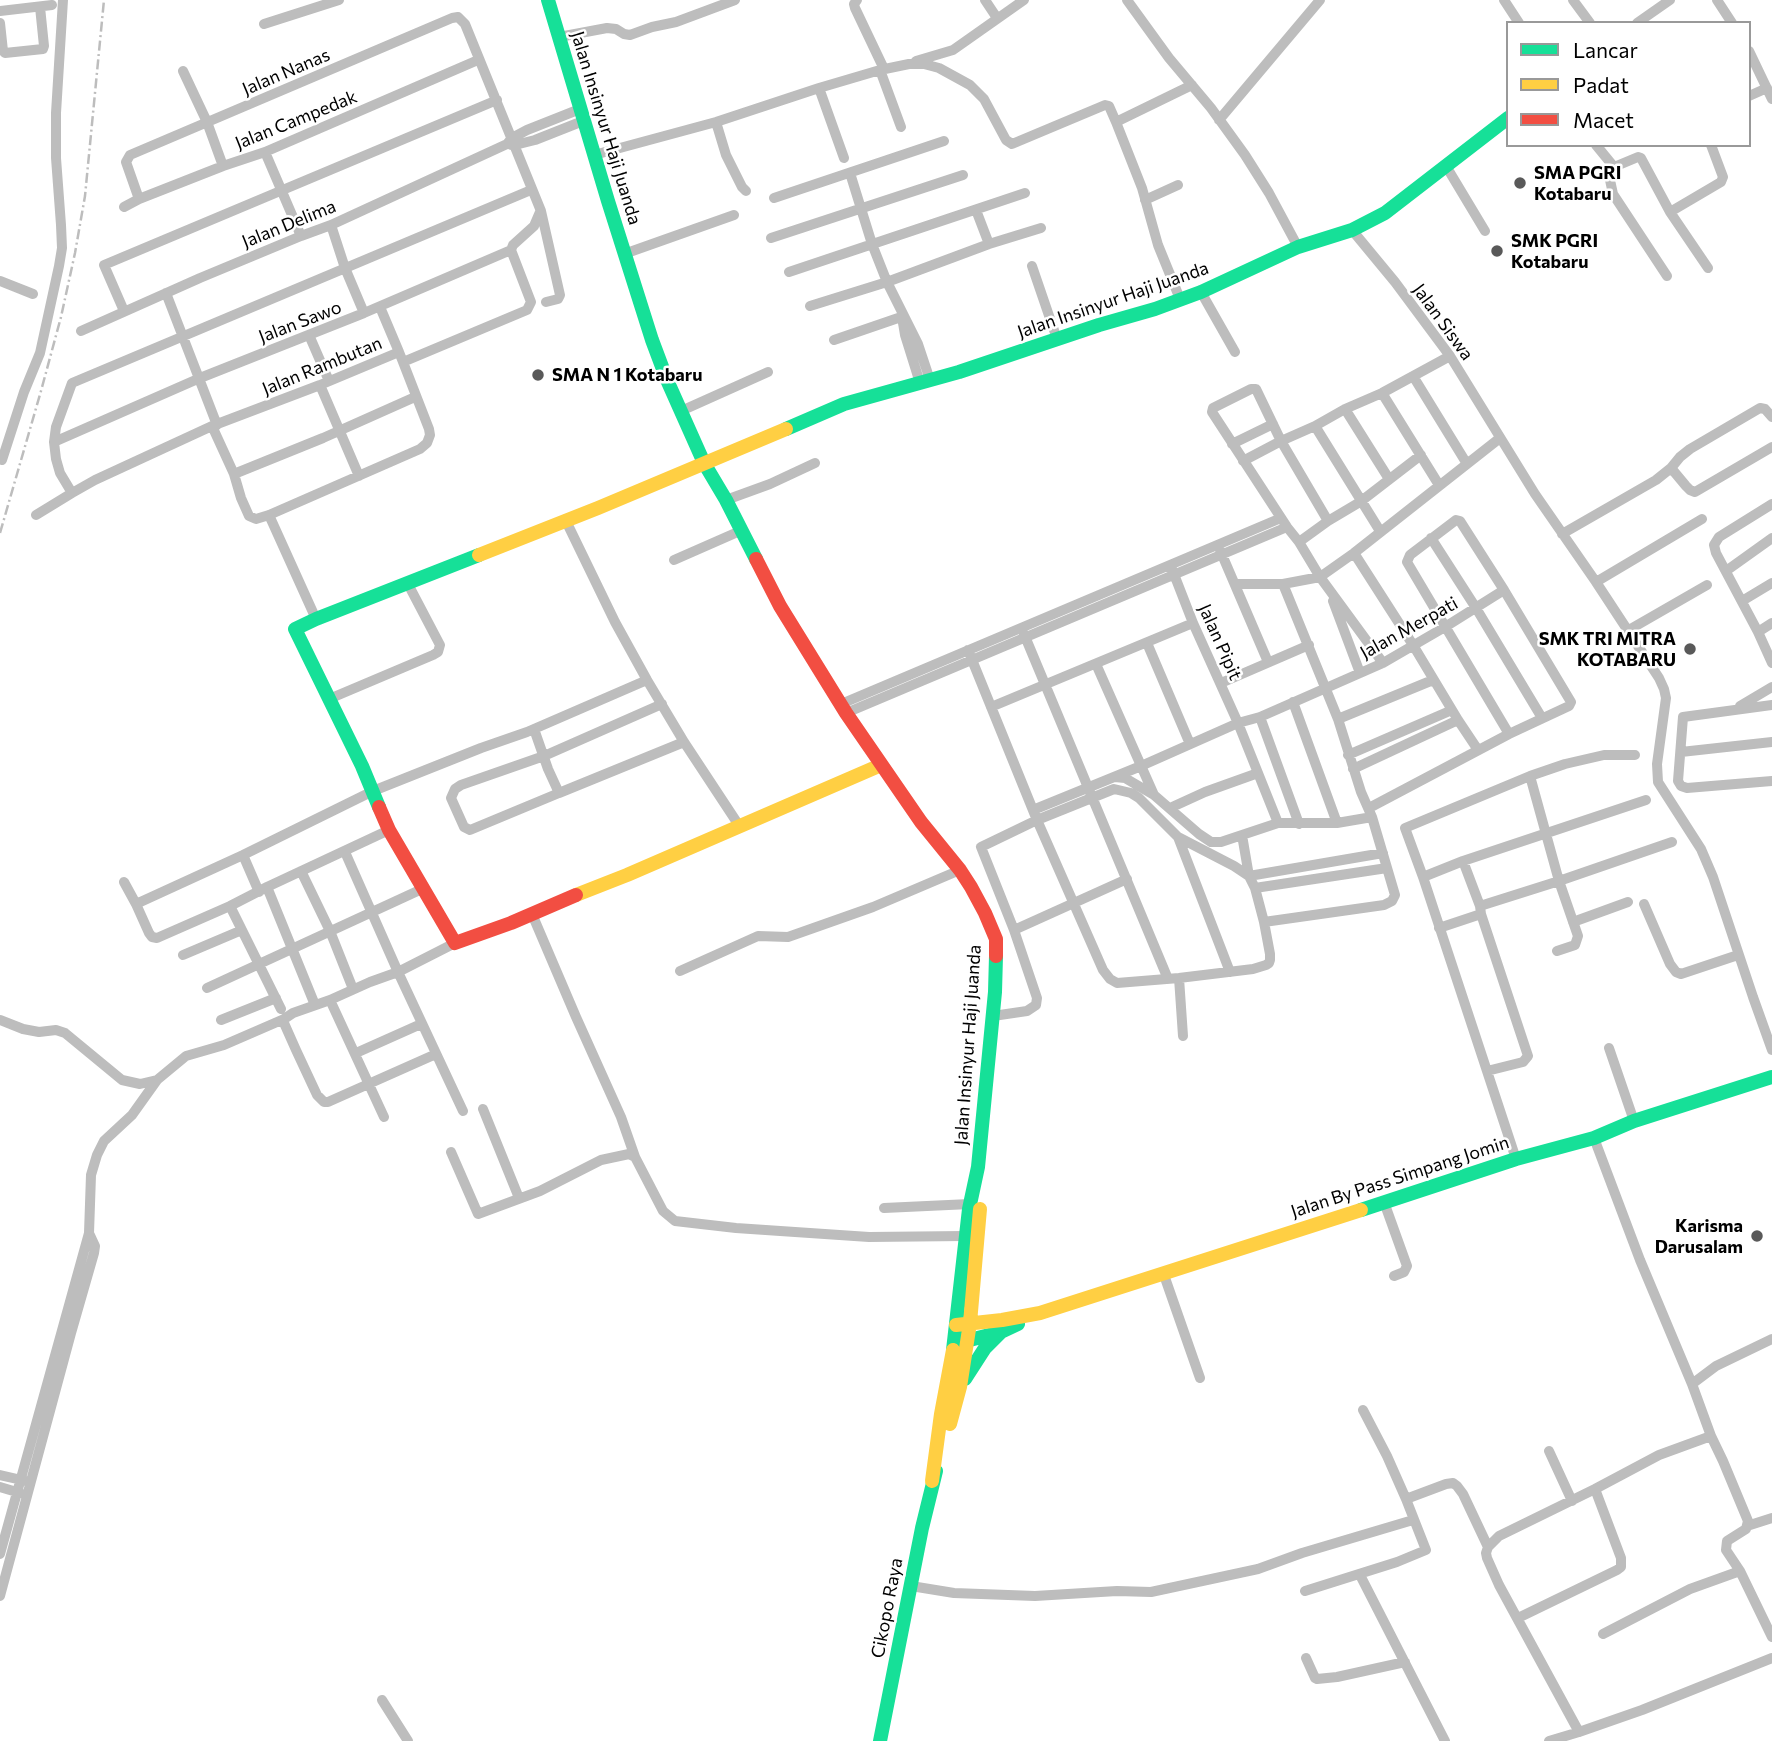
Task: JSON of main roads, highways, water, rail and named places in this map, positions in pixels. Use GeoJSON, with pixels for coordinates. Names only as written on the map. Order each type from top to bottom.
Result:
{"type":"FeatureCollection","features":[{"type":"Feature","properties":{"kind":"main road","name":"Jalan Insinyur Haji Juanda"},"geometry":{"type":"LineString","coordinates":[[548,0],[652,340],[704,463],[780,606],[843,709],[921,822],[960,870],[983,908],[996,939],[993,1016],[978,1167],[965,1236],[963,1324]]}},
{"type":"Feature","properties":{"kind":"main road","name":"Jalan Insinyur Haji Juanda"},"geometry":{"type":"LineString","coordinates":[[704,463],[844,404],[1010,356],[1155,309],[1201,292],[1298,247],[1352,230],[1385,213],[1506,120]]}},
{"type":"Feature","properties":{"kind":"main road"},"geometry":{"type":"LineString","coordinates":[[704,463],[295,629],[389,830],[422,889],[456,943],[512,923],[881,765]]}},
{"type":"Feature","properties":{"kind":"main road","name":"Jalan By Pass Simpang Jomin"},"geometry":{"type":"LineString","coordinates":[[961,1342],[1040,1313],[1516,1159],[1594,1138],[1634,1121],[1772,1077]]}},
{"type":"Feature","properties":{"kind":"main road","name":"Jalan Insinyur Haji Juanda"},"geometry":{"type":"LineString","coordinates":[[963,1324],[973,1302],[980,1210],[978,1167]]}},
{"type":"Feature","properties":{"kind":"main road"},"geometry":{"type":"LineString","coordinates":[[960,1387],[1002,1326],[978,1312],[973,1302]]}},
{"type":"Feature","properties":{"kind":"main road"},"geometry":{"type":"LineString","coordinates":[[961,1342],[963,1324]]}},
{"type":"Feature","properties":{"kind":"main road","name":"Jalan By Pass Simpang Jomin"},"geometry":{"type":"LineString","coordinates":[[963,1324],[1002,1326]]}},
{"type":"Feature","properties":{"kind":"main road","name":"Cikopo Raya"},"geometry":{"type":"LineString","coordinates":[[880,1741],[933,1481],[960,1387],[961,1342]]}},
{"type":"Feature","properties":{"kind":"main road","name":"Cikopo Raya"},"geometry":{"type":"LineString","coordinates":[[933,1481],[941,1414],[961,1342]]}},
{"type":"Feature","properties":{"kind":"railway"},"geometry":{"type":"LineString","coordinates":[[0,533],[61,317],[75,253],[85,196],[104,0]]}},
{"type":"Feature","properties":{"kind":"place","name":"SMA PGRI Kotabaru"},"geometry":{"type":"Point","coordinates":[1520,183]}},
{"type":"Feature","properties":{"kind":"place","name":"SMK PGRI Kotabaru"},"geometry":{"type":"Point","coordinates":[1497,251]}},
{"type":"Feature","properties":{"kind":"place","name":"SMA N 1 Kotabaru"},"geometry":{"type":"Point","coordinates":[538,375]}},
{"type":"Feature","properties":{"kind":"place","name":"SMK TRI MITRA KOTABARU"},"geometry":{"type":"Point","coordinates":[1690,649]}},
{"type":"Feature","properties":{"kind":"place","name":"Karisma Darusalam"},"geometry":{"type":"Point","coordinates":[1757,1236]}}]}
